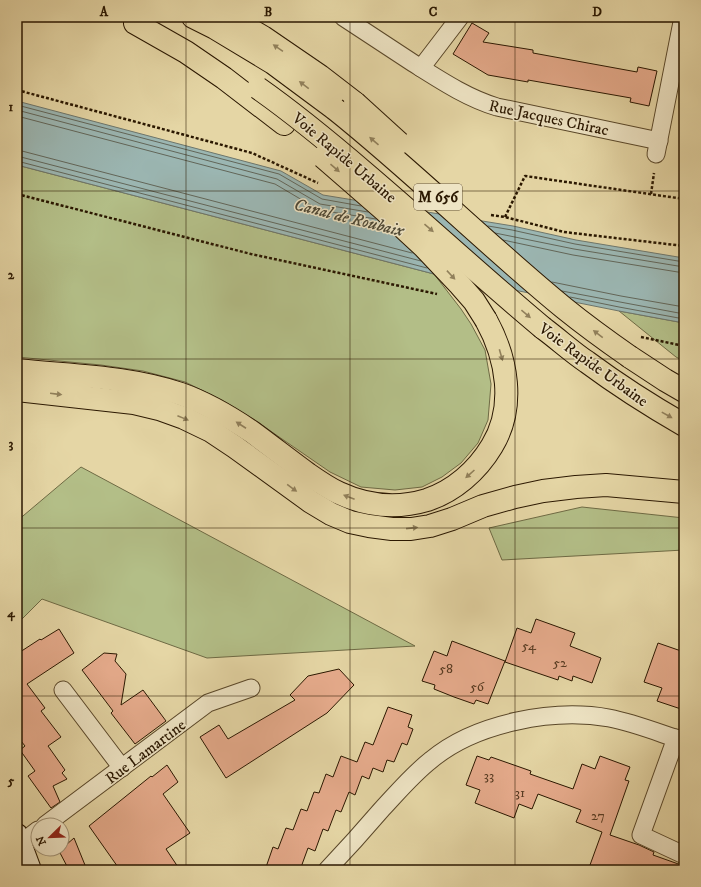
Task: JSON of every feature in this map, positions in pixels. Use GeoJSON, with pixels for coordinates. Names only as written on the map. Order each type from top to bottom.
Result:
{"type":"FeatureCollection","features":[{"type":"Feature","properties":{"kind":"highway","name":"Voie Rapide Urbaine"},"geometry":{"type":"LineString","coordinates":[[193,17],[215,28],[345,106],[402,147],[539,287],[599,335],[630,357],[684,391]]}},
{"type":"Feature","properties":{"kind":"highway"},"geometry":{"type":"LineString","coordinates":[[229,17],[263,37],[320,76],[345,106]]}},
{"type":"Feature","properties":{"kind":"highway","name":"Voie Rapide Urbaine"},"geometry":{"type":"LineString","coordinates":[[128,20],[170,38],[258,88],[334,146],[503,294],[586,362],[656,409],[684,424]]}},
{"type":"Feature","properties":{"kind":"highway"},"geometry":{"type":"LineString","coordinates":[[17,370],[133,382],[181,394],[203,403],[227,416],[320,482],[338,493],[358,501],[378,505],[396,506],[416,503],[436,497],[452,488],[471,474],[486,456],[497,437],[503,420],[507,400],[506,380],[502,357],[494,333],[474,301],[460,285],[424,247],[284,124],[224,78],[186,52],[128,20]]}},
{"type":"Feature","properties":{"kind":"highway"},"geometry":{"type":"LineString","coordinates":[[17,390],[134,403],[159,409],[184,418],[235,447],[311,502],[331,514],[350,522],[369,526],[392,529],[411,529],[430,526],[484,506],[515,497],[543,491],[576,487],[606,485],[684,492]]}},
{"type":"Feature","properties":{"kind":"street","name":"Rue Jacques Chirac"},"geometry":{"type":"LineString","coordinates":[[342,17],[420,68],[465,94],[487,104],[658,147],[683,17]]}},
{"type":"Feature","properties":{"kind":"street"},"geometry":{"type":"LineString","coordinates":[[420,68],[460,17]]}},
{"type":"Feature","properties":{"kind":"street","name":"Rue Lamartine"},"geometry":{"type":"LineString","coordinates":[[56,817],[208,703],[251,688]]}},
{"type":"Feature","properties":{"kind":"street"},"geometry":{"type":"LineString","coordinates":[[63,690],[122,768]]}},
{"type":"Feature","properties":{"kind":"street"},"geometry":{"type":"LineString","coordinates":[[328,870],[416,773],[431,759],[445,749],[475,734],[493,728],[523,720],[545,717],[591,716],[609,718],[680,740],[641,835],[684,855]]}},
{"type":"Feature","properties":{"kind":"street"},"geometry":{"type":"LineString","coordinates":[[30,834],[19,839],[30,870]]}},
{"type":"Feature","properties":{"kind":"path"},"geometry":{"type":"LineString","coordinates":[[505,218],[525,176],[684,199]]}},
{"type":"Feature","properties":{"kind":"path"},"geometry":{"type":"LineString","coordinates":[[17,194],[251,254],[444,295]]}},
{"type":"Feature","properties":{"kind":"path"},"geometry":{"type":"LineString","coordinates":[[638,336],[684,346]]}},
{"type":"Feature","properties":{"kind":"green space"},"geometry":{"type":"Polygon","coordinates":[[[17,165],[434,274],[461,309],[485,350],[491,384],[488,420],[478,443],[461,463],[442,477],[422,487],[395,490],[361,487],[330,472],[253,419],[222,400],[185,382],[143,371],[101,365],[17,357],[17,165]]]}},
{"type":"Feature","properties":{"kind":"green space"},"geometry":{"type":"Polygon","coordinates":[[[619,311],[684,323],[684,361],[676,357],[619,311]]]}},
{"type":"Feature","properties":{"kind":"green space"},"geometry":{"type":"Polygon","coordinates":[[[81,467],[415,646],[207,658],[42,599],[17,624],[17,521],[81,467]]]}},
{"type":"Feature","properties":{"kind":"green space"},"geometry":{"type":"Polygon","coordinates":[[[582,507],[684,518],[684,550],[502,560],[489,528],[582,507]]]}},
{"type":"Feature","properties":{"kind":"water","name":"Canal de Roubaix"},"geometry":{"type":"Polygon","coordinates":[[[17,101],[281,171],[323,195],[513,226],[576,240],[684,258],[684,323],[434,274],[17,165],[17,101]]]}},
{"type":"Feature","properties":{"kind":"building"},"geometry":{"type":"Polygon","coordinates":[[[472,23],[489,33],[483,42],[533,50],[533,53],[637,72],[638,67],[657,71],[649,106],[630,102],[631,98],[528,80],[528,82],[488,75],[453,54],[472,23]]]}},
{"type":"Feature","properties":{"kind":"building"},"geometry":{"type":"Polygon","coordinates":[[[536,619],[575,633],[570,646],[601,658],[592,683],[573,676],[572,681],[559,676],[558,680],[505,662],[517,628],[531,633],[536,619]]]}},
{"type":"Feature","properties":{"kind":"building"},"geometry":{"type":"Polygon","coordinates":[[[59,629],[74,653],[27,684],[45,708],[41,711],[61,737],[48,746],[65,770],[62,773],[67,779],[53,786],[60,802],[51,808],[28,776],[35,771],[20,750],[25,746],[17,736],[17,654],[59,629]]]}},
{"type":"Feature","properties":{"kind":"building"},"geometry":{"type":"Polygon","coordinates":[[[452,641],[505,661],[488,704],[476,700],[474,704],[434,689],[435,685],[422,681],[434,651],[447,656],[452,641]]]}},
{"type":"Feature","properties":{"kind":"building"},"geometry":{"type":"Polygon","coordinates":[[[658,643],[684,652],[684,710],[657,701],[662,688],[644,682],[658,643]]]}},
{"type":"Feature","properties":{"kind":"building"},"geometry":{"type":"Polygon","coordinates":[[[104,653],[117,654],[115,661],[126,674],[121,705],[143,690],[166,721],[135,744],[111,713],[113,711],[82,670],[104,653]]]}},
{"type":"Feature","properties":{"kind":"building"},"geometry":{"type":"Polygon","coordinates":[[[339,669],[354,685],[327,713],[226,778],[200,737],[219,725],[228,739],[295,700],[290,695],[308,676],[339,669]]]}},
{"type":"Feature","properties":{"kind":"building"},"geometry":{"type":"Polygon","coordinates":[[[388,707],[412,715],[408,727],[413,729],[407,745],[402,743],[394,762],[387,760],[383,772],[373,768],[369,779],[362,776],[355,795],[349,792],[341,812],[336,810],[328,831],[323,829],[315,851],[308,848],[300,870],[265,870],[273,847],[278,849],[286,828],[293,830],[301,809],[307,811],[314,792],[319,793],[326,774],[333,777],[341,756],[357,762],[365,742],[373,745],[388,707]]]}},
{"type":"Feature","properties":{"kind":"building"},"geometry":{"type":"Polygon","coordinates":[[[477,756],[489,760],[491,757],[531,771],[530,774],[573,789],[582,764],[595,769],[600,756],[630,767],[625,780],[629,781],[610,835],[639,845],[654,852],[653,855],[684,866],[684,870],[603,870],[590,865],[602,832],[576,822],[581,810],[538,794],[532,809],[519,804],[514,818],[475,803],[480,790],[466,785],[477,756]]]}},
{"type":"Feature","properties":{"kind":"building"},"geometry":{"type":"Polygon","coordinates":[[[167,765],[178,782],[163,794],[190,833],[166,849],[180,870],[120,870],[89,826],[167,765]]]}},
{"type":"Feature","properties":{"kind":"building"},"geometry":{"type":"Polygon","coordinates":[[[74,838],[87,870],[69,870],[62,857],[70,857],[70,841],[74,838]]]}}]}
